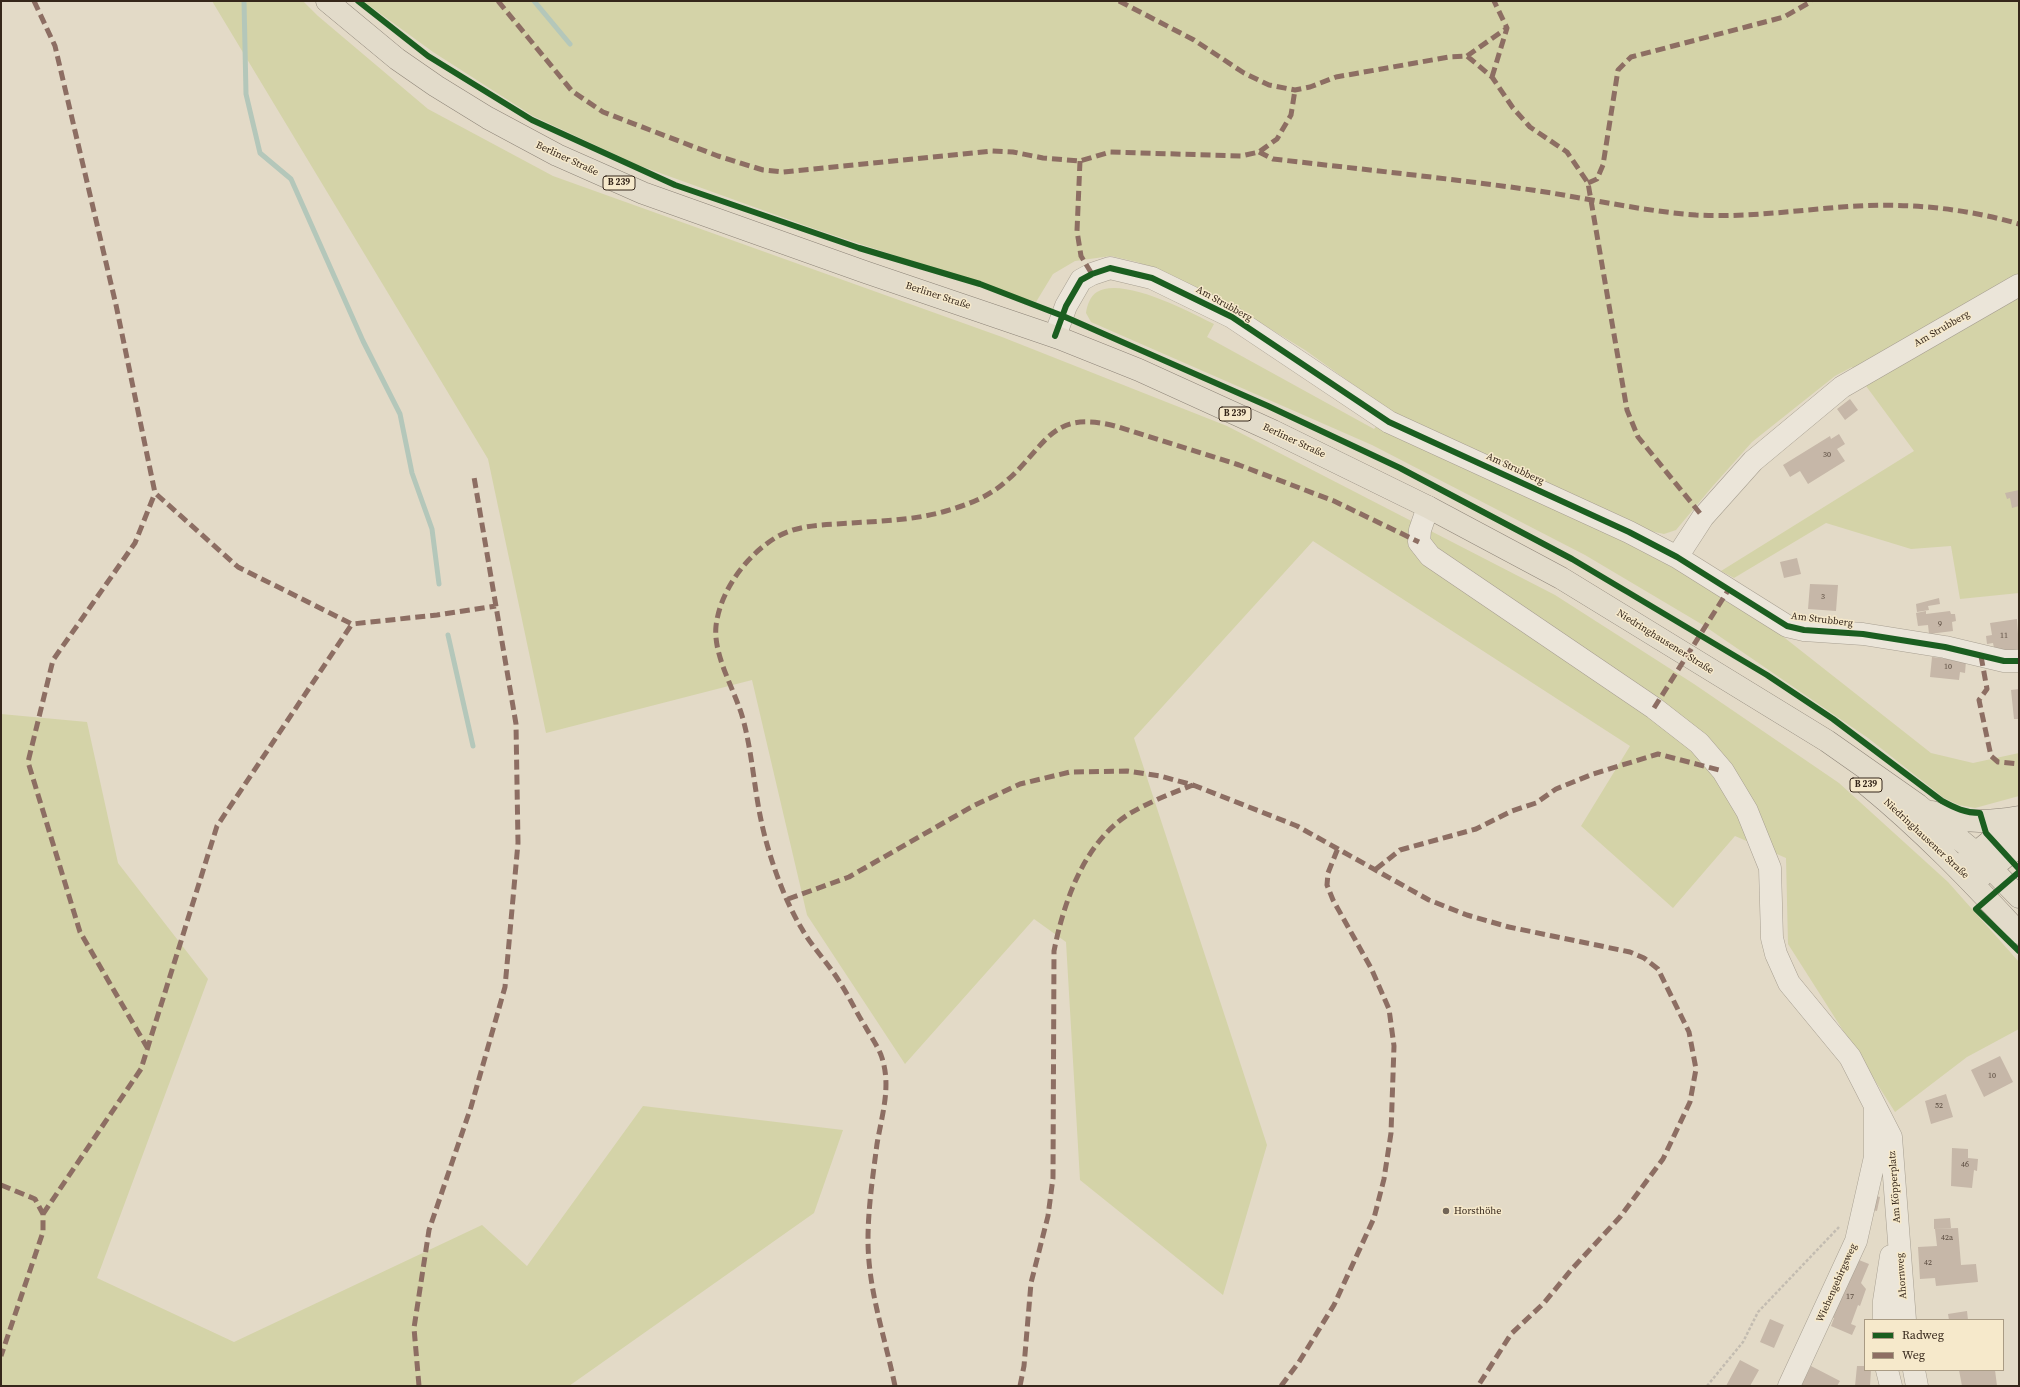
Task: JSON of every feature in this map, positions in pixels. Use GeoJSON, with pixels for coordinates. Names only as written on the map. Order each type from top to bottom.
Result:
{"type":"FeatureCollection","features":[{"type":"Feature","properties":{"kind":"main road","name":"Berliner Straße"},"geometry":{"type":"LineString","coordinates":[[327,1],[397,59],[436,86],[488,118],[557,155],[650,196],[865,272],[1055,336],[1139,370],[1273,431],[1428,506],[1561,578]]}},
{"type":"Feature","properties":{"kind":"main road","name":"Niedringhausener Straße"},"geometry":{"type":"LineString","coordinates":[[1561,578],[1769,707],[1827,740],[1918,805],[1984,860],[2019,897]]}},
{"type":"Feature","properties":{"kind":"main road","name":"Niedringhausener Straße"},"geometry":{"type":"LineString","coordinates":[[1769,707],[1888,802],[1966,875],[2019,933]]}},
{"type":"Feature","properties":{"kind":"main road","name":"B 239"},"geometry":{"type":"LineString","coordinates":[[1918,805],[1943,816],[1958,820],[1982,822],[2019,817]]}},
{"type":"Feature","properties":{"kind":"main road"},"geometry":{"type":"LineString","coordinates":[[1984,860],[1999,834],[2019,822]]}},
{"type":"Feature","properties":{"kind":"main road"},"geometry":{"type":"LineString","coordinates":[[1966,875],[1984,860],[2019,846]]}},
{"type":"Feature","properties":{"kind":"street","name":"Am Strubberg"},"geometry":{"type":"LineString","coordinates":[[1055,336],[1066,306],[1080,280],[1110,268],[1152,278],[1232,317],[1389,422],[1629,532],[1677,557],[1787,626],[1804,630],[1863,634],[1945,647],[2004,661],[2019,661]]}},
{"type":"Feature","properties":{"kind":"street","name":"Am Strubberg"},"geometry":{"type":"LineString","coordinates":[[1677,557],[1704,517],[1753,461],[1842,387],[2019,285]]}},
{"type":"Feature","properties":{"kind":"street","name":"Am Köpperplatz"},"geometry":{"type":"LineString","coordinates":[[1428,506],[1420,530],[1419,542],[1430,556],[1654,708],[1698,743],[1723,771],[1747,811],[1770,868],[1772,938],[1776,954],[1789,983],[1850,1057],[1891,1137],[1899,1233],[1892,1254],[1884,1301],[1884,1319]]}},
{"type":"Feature","properties":{"kind":"street","name":"Wiehengebirgsweg"},"geometry":{"type":"LineString","coordinates":[[1789,1386],[1856,1241],[1875,1157],[1875,1104]]}},
{"type":"Feature","properties":{"kind":"street","name":"Ahornweg"},"geometry":{"type":"LineString","coordinates":[[1899,1233],[1905,1319]]}},
{"type":"Feature","properties":{"kind":"street"},"geometry":{"type":"LineString","coordinates":[[1887,1371],[1890,1386]]}},
{"type":"Feature","properties":{"kind":"street"},"geometry":{"type":"LineString","coordinates":[[1914,1371],[1917,1386]]}},
{"type":"Feature","properties":{"kind":"path"},"geometry":{"type":"LineString","coordinates":[[1707,1386],[1743,1342],[1758,1312],[1843,1222]]}},
{"type":"Feature","properties":{"kind":"green space"},"geometry":{"type":"Polygon","coordinates":[[[212,1],[303,1],[318,16],[428,109],[553,176],[1002,337],[1227,426],[1555,595],[1694,684],[1839,783],[1948,882],[2019,962],[2019,1029],[1967,1057],[1895,1112],[1788,944],[1786,858],[1735,836],[1673,908],[1581,826],[1630,746],[1313,541],[1134,738],[1267,1145],[1223,1295],[1080,1180],[1066,942],[1034,919],[905,1064],[807,915],[752,680],[546,733],[488,459],[212,1]]]}},
{"type":"Feature","properties":{"kind":"green space"},"geometry":{"type":"Polygon","coordinates":[[[363,1],[2019,1],[2019,593],[1960,599],[1951,546],[1911,549],[1826,523],[1734,578],[1721,571],[1914,451],[1852,367],[1835,376],[1752,442],[1676,530],[1664,534],[1650,531],[1634,523],[1623,541],[1720,593],[1776,631],[1931,753],[1973,763],[2019,753],[2019,796],[1975,808],[1959,805],[1944,798],[1868,738],[1703,625],[1585,555],[1372,445],[1091,322],[1086,313],[1088,304],[1097,292],[1108,288],[1139,292],[1173,304],[1214,324],[1207,337],[1374,429],[1390,411],[1305,350],[1236,308],[1179,279],[1137,262],[1111,256],[1075,261],[1053,274],[1036,302],[815,229],[638,165],[533,116],[433,52],[363,1]]]}},
{"type":"Feature","properties":{"kind":"green space"},"geometry":{"type":"Polygon","coordinates":[[[1,714],[87,722],[118,863],[208,979],[97,1278],[234,1342],[482,1225],[527,1266],[643,1106],[843,1130],[814,1213],[569,1386],[1,1386],[1,714]]]}},
{"type":"Feature","properties":{"kind":"building"},"geometry":{"type":"Polygon","coordinates":[[[1850,399],[1858,410],[1845,420],[1837,409],[1850,399]]]}},
{"type":"Feature","properties":{"kind":"building"},"geometry":{"type":"Polygon","coordinates":[[[1839,434],[1845,444],[1837,449],[1845,461],[1808,484],[1800,471],[1790,477],[1783,465],[1830,436],[1831,439],[1839,434]]]}},
{"type":"Feature","properties":{"kind":"building"},"geometry":{"type":"Polygon","coordinates":[[[2019,490],[2019,506],[2012,508],[2010,498],[2007,499],[2005,493],[2019,490]]]}},
{"type":"Feature","properties":{"kind":"building"},"geometry":{"type":"Polygon","coordinates":[[[1797,558],[1801,574],[1784,578],[1780,562],[1797,558]]]}},
{"type":"Feature","properties":{"kind":"building"},"geometry":{"type":"Polygon","coordinates":[[[1810,584],[1838,585],[1836,611],[1808,609],[1810,584]]]}},
{"type":"Feature","properties":{"kind":"building"},"geometry":{"type":"Polygon","coordinates":[[[1939,598],[1940,604],[1928,606],[1929,610],[1917,612],[1916,604],[1939,598]]]}},
{"type":"Feature","properties":{"kind":"building"},"geometry":{"type":"Polygon","coordinates":[[[1926,611],[1926,614],[1950,611],[1951,614],[1955,614],[1956,621],[1952,622],[1953,631],[1929,634],[1928,625],[1918,626],[1916,613],[1926,611]]]}},
{"type":"Feature","properties":{"kind":"building"},"geometry":{"type":"Polygon","coordinates":[[[2017,619],[2019,649],[1995,653],[1993,643],[1987,644],[1986,636],[1992,635],[1990,623],[2017,619]]]}},
{"type":"Feature","properties":{"kind":"building"},"geometry":{"type":"Polygon","coordinates":[[[1932,657],[1966,661],[1965,673],[1960,672],[1959,680],[1930,677],[1932,657]]]}},
{"type":"Feature","properties":{"kind":"building"},"geometry":{"type":"Polygon","coordinates":[[[2019,689],[2019,719],[2014,719],[2011,690],[2019,689]]]}},
{"type":"Feature","properties":{"kind":"building"},"geometry":{"type":"Polygon","coordinates":[[[2000,1056],[2013,1082],[1984,1097],[1971,1070],[2000,1056]]]}},
{"type":"Feature","properties":{"kind":"building"},"geometry":{"type":"Polygon","coordinates":[[[1946,1094],[1953,1117],[1931,1124],[1925,1101],[1946,1094]]]}},
{"type":"Feature","properties":{"kind":"building"},"geometry":{"type":"Polygon","coordinates":[[[1952,1148],[1968,1149],[1968,1158],[1978,1159],[1977,1171],[1974,1170],[1972,1188],[1951,1186],[1952,1148]]]}},
{"type":"Feature","properties":{"kind":"building"},"geometry":{"type":"Polygon","coordinates":[[[1872,1195],[1880,1197],[1877,1211],[1868,1209],[1872,1195]]]}},
{"type":"Feature","properties":{"kind":"building"},"geometry":{"type":"Polygon","coordinates":[[[1950,1218],[1951,1228],[1934,1229],[1934,1219],[1950,1218]]]}},
{"type":"Feature","properties":{"kind":"building"},"geometry":{"type":"Polygon","coordinates":[[[1958,1228],[1961,1265],[1976,1264],[1978,1282],[1936,1286],[1935,1278],[1920,1279],[1918,1247],[1937,1246],[1935,1229],[1958,1228]]]}},
{"type":"Feature","properties":{"kind":"building"},"geometry":{"type":"Polygon","coordinates":[[[1854,1258],[1869,1264],[1861,1283],[1866,1289],[1851,1324],[1856,1326],[1852,1335],[1831,1326],[1834,1318],[1830,1317],[1854,1258]]]}},
{"type":"Feature","properties":{"kind":"building"},"geometry":{"type":"Polygon","coordinates":[[[1967,1311],[1968,1319],[1949,1319],[1948,1314],[1967,1311]]]}},
{"type":"Feature","properties":{"kind":"building"},"geometry":{"type":"Polygon","coordinates":[[[1770,1319],[1784,1325],[1774,1348],[1760,1342],[1770,1319]]]}},
{"type":"Feature","properties":{"kind":"building"},"geometry":{"type":"Polygon","coordinates":[[[1740,1360],[1759,1370],[1750,1386],[1726,1386],[1740,1360]]]}},
{"type":"Feature","properties":{"kind":"building"},"geometry":{"type":"Polygon","coordinates":[[[1811,1366],[1840,1381],[1837,1386],[1798,1386],[1801,1385],[1811,1366]]]}},
{"type":"Feature","properties":{"kind":"building"},"geometry":{"type":"Polygon","coordinates":[[[1857,1366],[1864,1366],[1864,1371],[1871,1371],[1870,1386],[1855,1386],[1857,1366]]]}},
{"type":"Feature","properties":{"kind":"building"},"geometry":{"type":"Polygon","coordinates":[[[1959,1371],[1995,1371],[1997,1386],[1962,1386],[1959,1371]]]}},
{"type":"Feature","properties":{"kind":"waterway"},"geometry":{"type":"LineString","coordinates":[[244,1],[246,94],[260,153],[291,179],[363,341],[400,414],[412,473],[432,529],[439,584]]}},
{"type":"Feature","properties":{"kind":"waterway"},"geometry":{"type":"LineString","coordinates":[[534,1],[570,44]]}},
{"type":"Feature","properties":{"kind":"waterway"},"geometry":{"type":"LineString","coordinates":[[448,635],[473,746]]}},
{"type":"Feature","properties":{"kind":"marked path"},"geometry":{"type":"LineString","coordinates":[[34,1],[55,46],[116,305],[155,493],[238,567],[352,624],[437,615],[496,606]]}},
{"type":"Feature","properties":{"kind":"marked path"},"geometry":{"type":"LineString","coordinates":[[498,1],[572,91],[603,112],[718,156],[763,170],[783,172],[992,151],[1013,152],[1043,158],[1080,161],[1110,152],[1241,156],[1259,152],[1277,139],[1291,115],[1295,90]]}},
{"type":"Feature","properties":{"kind":"marked path"},"geometry":{"type":"LineString","coordinates":[[1119,1],[1194,40],[1244,73],[1269,85],[1295,90],[1310,87],[1336,77],[1449,57],[1467,56],[1492,77],[1513,108],[1530,127],[1567,152],[1588,183],[1627,410],[1638,437],[1703,517]]}},
{"type":"Feature","properties":{"kind":"marked path"},"geometry":{"type":"LineString","coordinates":[[1492,77],[1507,28],[1494,1]]}},
{"type":"Feature","properties":{"kind":"marked path"},"geometry":{"type":"LineString","coordinates":[[1588,183],[1597,179],[1603,165],[1618,70],[1631,57],[1784,17],[1812,1]]}},
{"type":"Feature","properties":{"kind":"marked path"},"geometry":{"type":"LineString","coordinates":[[1467,56],[1507,28]]}},
{"type":"Feature","properties":{"kind":"marked path"},"geometry":{"type":"LineString","coordinates":[[1259,152],[1273,159],[1553,193],[1634,207],[1696,215],[1717,216],[1777,213],[1838,207],[1899,205],[1940,208],[1980,214],[2019,224]]}},
{"type":"Feature","properties":{"kind":"marked path"},"geometry":{"type":"LineString","coordinates":[[1080,161],[1077,231],[1081,256],[1092,274]]}},
{"type":"Feature","properties":{"kind":"marked path"},"geometry":{"type":"LineString","coordinates":[[895,1386],[874,1295],[868,1240],[872,1180],[885,1100],[886,1077],[884,1066],[878,1048],[843,987],[810,942],[795,917],[777,876],[768,847],[759,808],[749,744],[743,719],[721,661],[716,637],[718,613],[736,576],[754,554],[775,538],[793,530],[822,525],[911,518],[954,509],[977,500],[1004,483],[1051,435],[1062,427],[1076,423],[1093,422],[1115,426],[1239,465],[1334,501],[1419,542]]}},
{"type":"Feature","properties":{"kind":"marked path"},"geometry":{"type":"LineString","coordinates":[[419,1386],[414,1328],[429,1230],[471,1107],[505,987],[518,843],[516,724],[474,477]]}},
{"type":"Feature","properties":{"kind":"marked path"},"geometry":{"type":"LineString","coordinates":[[148,1049],[80,932],[28,762],[53,660],[135,543],[155,493]]}},
{"type":"Feature","properties":{"kind":"marked path"},"geometry":{"type":"LineString","coordinates":[[1654,708],[1729,589]]}},
{"type":"Feature","properties":{"kind":"marked path"},"geometry":{"type":"LineString","coordinates":[[43,1214],[141,1069],[217,826],[352,624]]}},
{"type":"Feature","properties":{"kind":"marked path"},"geometry":{"type":"LineString","coordinates":[[1981,656],[1987,689],[1979,700],[1991,756],[1998,762],[2019,764]]}},
{"type":"Feature","properties":{"kind":"marked path"},"geometry":{"type":"LineString","coordinates":[[1376,869],[1400,850],[1476,829],[1512,811],[1536,803],[1556,789],[1593,774],[1658,754],[1723,771]]}},
{"type":"Feature","properties":{"kind":"marked path"},"geometry":{"type":"LineString","coordinates":[[788,899],[849,877],[973,806],[1020,784],[1070,772],[1127,771],[1160,776],[1193,785],[1297,826],[1429,900],[1467,915],[1509,927],[1630,952],[1644,958],[1658,969],[1689,1032],[1696,1069],[1690,1102],[1663,1159],[1620,1217],[1571,1270],[1544,1303],[1511,1334],[1478,1386]]}},
{"type":"Feature","properties":{"kind":"marked path"},"geometry":{"type":"LineString","coordinates":[[1020,1386],[1024,1366],[1031,1283],[1048,1216],[1053,1178],[1054,951],[1058,932],[1070,893],[1078,875],[1088,857],[1113,826],[1129,814],[1144,806],[1193,785]]}},
{"type":"Feature","properties":{"kind":"marked path"},"geometry":{"type":"LineString","coordinates":[[1281,1386],[1299,1362],[1334,1305],[1374,1218],[1384,1179],[1391,1133],[1394,1046],[1389,1009],[1371,968],[1333,900],[1327,885],[1328,873],[1338,848]]}},
{"type":"Feature","properties":{"kind":"marked path"},"geometry":{"type":"LineString","coordinates":[[1,1185],[35,1199],[43,1214],[43,1232],[1,1356]]}},
{"type":"Feature","properties":{"kind":"cycle path"},"geometry":{"type":"LineString","coordinates":[[358,1],[428,56],[532,120],[675,185],[859,248],[980,284],[1063,316],[1268,406],[1400,468],[1572,559],[1767,675],[1833,719],[1942,801],[1960,810],[1980,813],[1986,833],[2019,869]]}},
{"type":"Feature","properties":{"kind":"cycle path"},"geometry":{"type":"LineString","coordinates":[[1055,336],[1066,306],[1081,280],[1092,274],[1110,268],[1152,278],[1232,317],[1389,422],[1629,532],[1677,557],[1787,626],[1804,630],[1863,634],[1945,647],[2004,661],[2019,661]]}},
{"type":"Feature","properties":{"kind":"cycle path"},"geometry":{"type":"LineString","coordinates":[[2019,872],[1976,909],[2019,951]]}},
{"type":"Feature","properties":{"kind":"place","name":"Horsthöhe"},"geometry":{"type":"Point","coordinates":[1446,1211]}}]}
